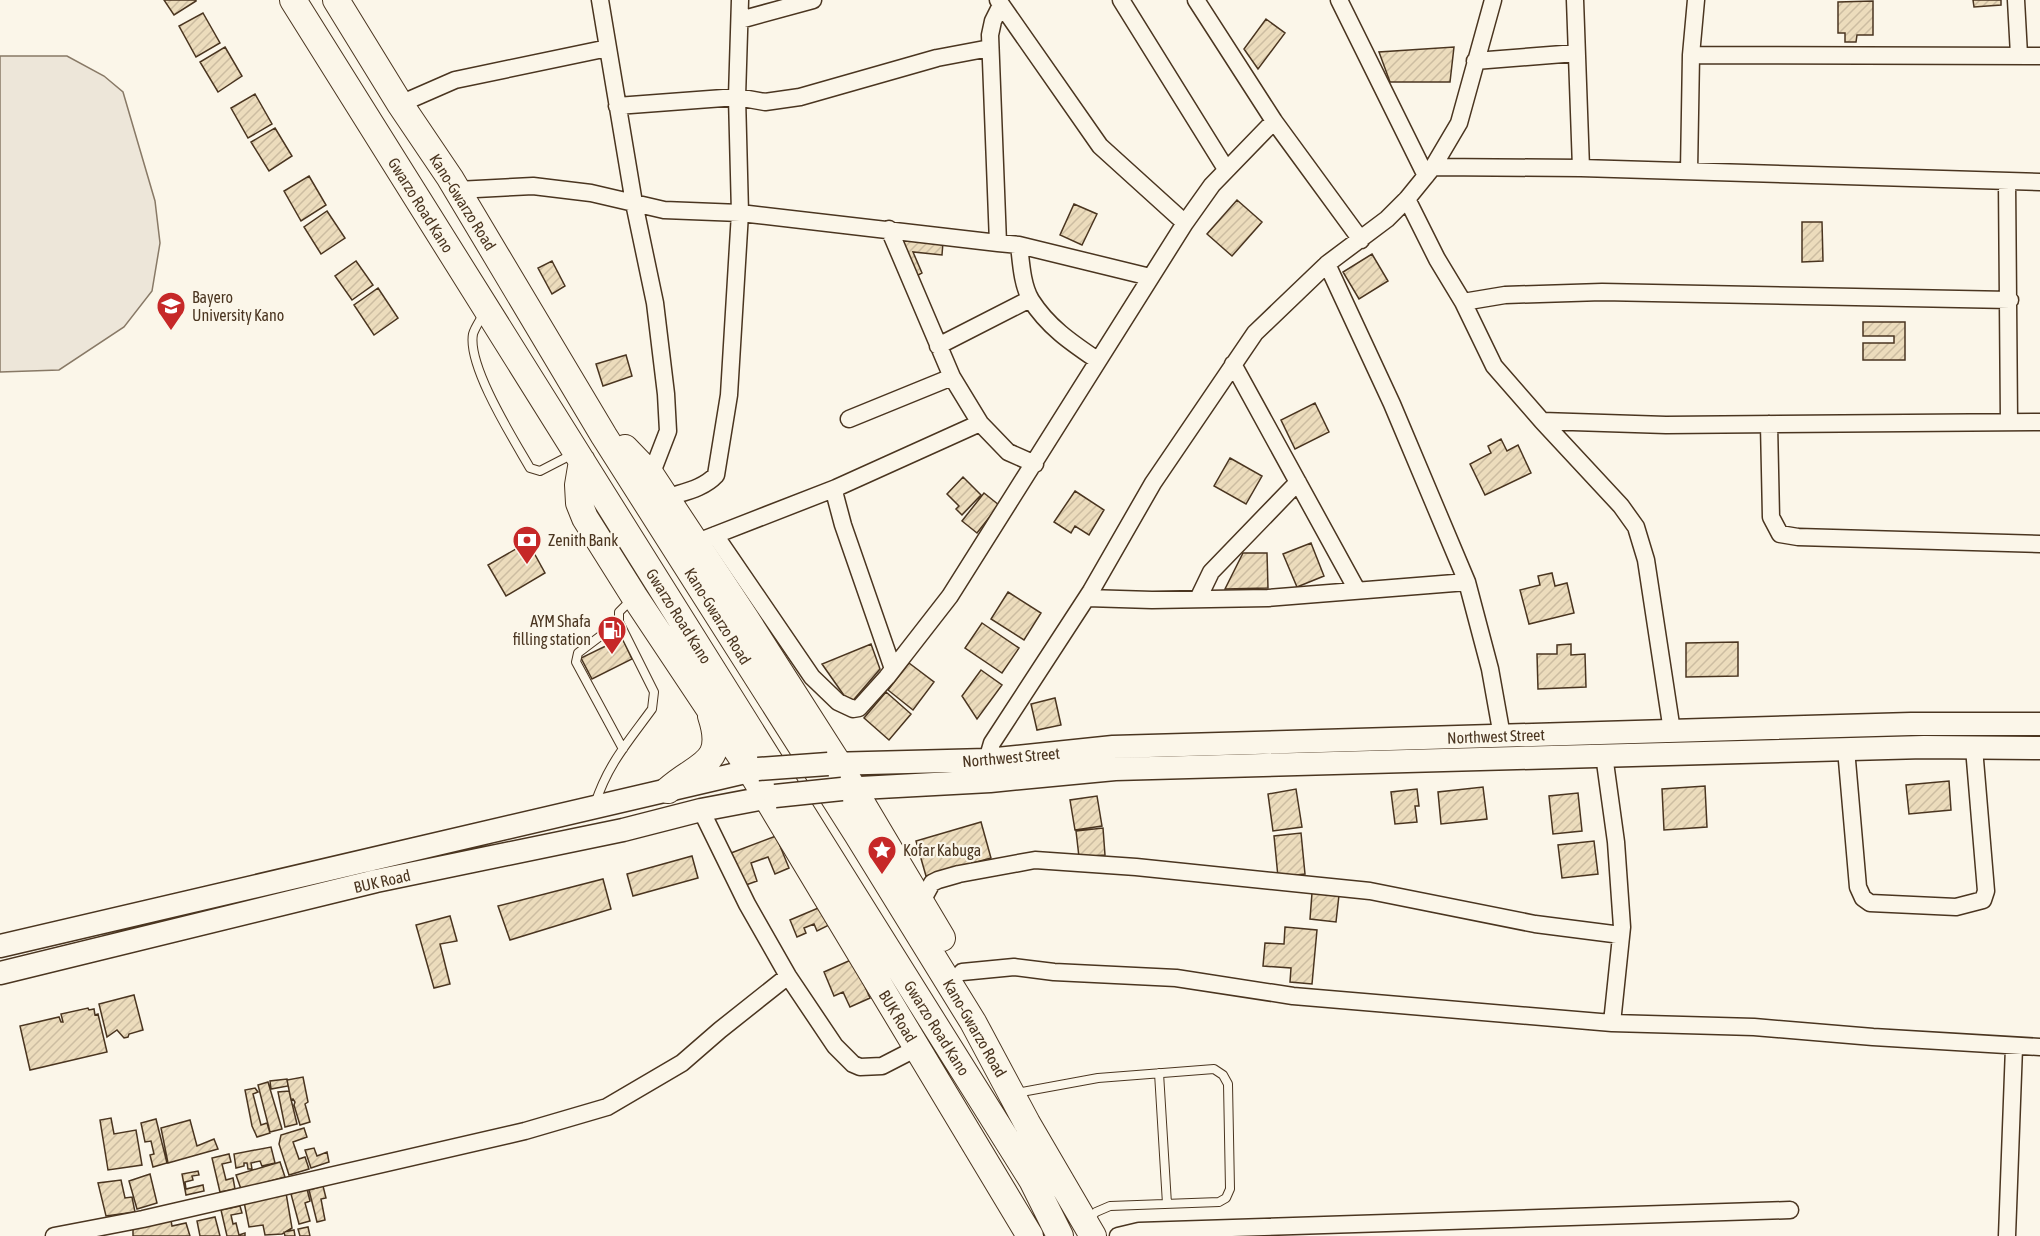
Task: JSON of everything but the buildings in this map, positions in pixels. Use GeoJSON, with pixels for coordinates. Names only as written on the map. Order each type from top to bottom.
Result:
{"type":"FeatureCollection","features":[{"type":"Feature","properties":{"kind":"main road","name":"Gwarzo Road Kano"},"geometry":{"type":"LineString","coordinates":[[293,0],[1032,1180],[1060,1236]]}},
{"type":"Feature","properties":{"kind":"main road","name":"Kano-Gwarzo Road"},"geometry":{"type":"LineString","coordinates":[[336,0],[400,104],[457,189],[604,436],[973,1022],[1018,1097],[1027,1123],[1089,1230]]}},
{"type":"Feature","properties":{"kind":"main road"},"geometry":{"type":"LineString","coordinates":[[604,436],[624,447],[651,475],[666,498],[706,539],[846,789],[921,903],[1009,1050],[1022,1080],[1018,1097]]}},
{"type":"Feature","properties":{"kind":"main road","name":"BUK Road"},"geometry":{"type":"LineString","coordinates":[[580,457],[579,503],[585,518],[711,712],[754,769],[824,891],[1030,1236]]}},
{"type":"Feature","properties":{"kind":"main road"},"geometry":{"type":"LineString","coordinates":[[668,789],[709,760],[716,747],[716,729],[711,712]]}},
{"type":"Feature","properties":{"kind":"main road","name":"Northwest Street"},"geometry":{"type":"LineString","coordinates":[[954,772],[987,760],[1113,747],[1911,724],[2040,724]]}},
{"type":"Feature","properties":{"kind":"main road","name":"Northwest Street"},"geometry":{"type":"LineString","coordinates":[[954,772],[1924,747],[2040,748]]}},
{"type":"Feature","properties":{"kind":"main road"},"geometry":{"type":"LineString","coordinates":[[754,769],[833,764],[954,772]]}},
{"type":"Feature","properties":{"kind":"main road","name":"BUK Road"},"geometry":{"type":"LineString","coordinates":[[0,946],[754,769]]}},
{"type":"Feature","properties":{"kind":"main road"},"geometry":{"type":"LineString","coordinates":[[770,796],[846,789],[954,772]]}},
{"type":"Feature","properties":{"kind":"main road","name":"BUK Road"},"geometry":{"type":"LineString","coordinates":[[0,974],[376,881],[623,830],[701,810],[770,796]]}},
{"type":"Feature","properties":{"kind":"main road"},"geometry":{"type":"LineString","coordinates":[[1012,1205],[1032,1180]]}},
{"type":"Feature","properties":{"kind":"street"},"geometry":{"type":"LineString","coordinates":[[600,0],[634,203],[655,303],[668,407],[668,431],[651,475]]}},
{"type":"Feature","properties":{"kind":"street"},"geometry":{"type":"LineString","coordinates":[[666,498],[699,487],[716,475],[729,395],[740,213],[737,97],[740,0]]}},
{"type":"Feature","properties":{"kind":"street"},"geometry":{"type":"LineString","coordinates":[[740,20],[813,0]]}},
{"type":"Feature","properties":{"kind":"street"},"geometry":{"type":"LineString","coordinates":[[1121,0],[1226,169]]}},
{"type":"Feature","properties":{"kind":"street"},"geometry":{"type":"LineString","coordinates":[[1196,0],[1274,121],[1361,240]]}},
{"type":"Feature","properties":{"kind":"street"},"geometry":{"type":"LineString","coordinates":[[1339,0],[1430,172]]}},
{"type":"Feature","properties":{"kind":"street"},"geometry":{"type":"LineString","coordinates":[[987,760],[992,743],[1087,598],[1153,483],[1255,333],[1327,264],[1361,240],[1407,199],[1430,172],[1459,123],[1493,0]]}},
{"type":"Feature","properties":{"kind":"street"},"geometry":{"type":"LineString","coordinates":[[1575,0],[1581,168]]}},
{"type":"Feature","properties":{"kind":"street"},"geometry":{"type":"LineString","coordinates":[[1689,171],[1691,55],[1696,0]]}},
{"type":"Feature","properties":{"kind":"street"},"geometry":{"type":"LineString","coordinates":[[2016,0],[2019,55]]}},
{"type":"Feature","properties":{"kind":"street"},"geometry":{"type":"LineString","coordinates":[[1000,2],[1100,146],[1185,223]]}},
{"type":"Feature","properties":{"kind":"street"},"geometry":{"type":"LineString","coordinates":[[998,243],[990,48],[993,21],[1000,2]]}},
{"type":"Feature","properties":{"kind":"street"},"geometry":{"type":"LineString","coordinates":[[400,104],[455,80],[608,48]]}},
{"type":"Feature","properties":{"kind":"street"},"geometry":{"type":"LineString","coordinates":[[617,106],[737,97],[765,102],[800,97],[937,58],[990,48]]}},
{"type":"Feature","properties":{"kind":"street"},"geometry":{"type":"LineString","coordinates":[[1475,62],[1576,53]]}},
{"type":"Feature","properties":{"kind":"street"},"geometry":{"type":"LineString","coordinates":[[1691,55],[2040,56]]}},
{"type":"Feature","properties":{"kind":"street"},"geometry":{"type":"LineString","coordinates":[[980,423],[836,488],[706,539],[812,677],[838,702],[853,710],[859,708],[893,669],[950,596],[1035,464],[1097,360],[1212,185],[1274,121]]}},
{"type":"Feature","properties":{"kind":"street"},"geometry":{"type":"LineString","coordinates":[[1430,172],[1581,168],[2040,182]]}},
{"type":"Feature","properties":{"kind":"street"},"geometry":{"type":"LineString","coordinates":[[2007,181],[2010,300],[2009,421]]}},
{"type":"Feature","properties":{"kind":"street"},"geometry":{"type":"LineString","coordinates":[[457,189],[533,186],[591,193],[664,210],[740,213],[1018,245],[1150,277]]}},
{"type":"Feature","properties":{"kind":"street"},"geometry":{"type":"LineString","coordinates":[[1407,199],[1437,259],[1463,302],[1494,366],[1621,506],[1636,527],[1646,560],[1672,731]]}},
{"type":"Feature","properties":{"kind":"street"},"geometry":{"type":"LineString","coordinates":[[889,229],[952,377],[980,423],[1008,452],[1035,464]]}},
{"type":"Feature","properties":{"kind":"street"},"geometry":{"type":"LineString","coordinates":[[1018,245],[1021,267],[1030,299],[1059,334],[1097,360]]}},
{"type":"Feature","properties":{"kind":"street"},"geometry":{"type":"LineString","coordinates":[[1327,264],[1392,404],[1467,582],[1490,669],[1502,736]]}},
{"type":"Feature","properties":{"kind":"street"},"geometry":{"type":"LineString","coordinates":[[1463,302],[1505,295],[1602,292],[2010,300]]}},
{"type":"Feature","properties":{"kind":"street"},"geometry":{"type":"LineString","coordinates":[[938,346],[1030,299]]}},
{"type":"Feature","properties":{"kind":"street"},"geometry":{"type":"LineString","coordinates":[[1233,364],[1357,590]]}},
{"type":"Feature","properties":{"kind":"street"},"geometry":{"type":"LineString","coordinates":[[849,418],[952,377]]}},
{"type":"Feature","properties":{"kind":"street"},"geometry":{"type":"LineString","coordinates":[[1542,421],[1666,425],[2040,422]]}},
{"type":"Feature","properties":{"kind":"street"},"geometry":{"type":"LineString","coordinates":[[1769,424],[1772,517],[1780,534],[1798,537],[2040,544]]}},
{"type":"Feature","properties":{"kind":"street"},"geometry":{"type":"LineString","coordinates":[[1198,599],[1211,572],[1298,482]]}},
{"type":"Feature","properties":{"kind":"street"},"geometry":{"type":"LineString","coordinates":[[836,488],[835,495],[843,525],[893,669]]}},
{"type":"Feature","properties":{"kind":"street"},"geometry":{"type":"LineString","coordinates":[[1087,598],[1268,598],[1467,582]]}},
{"type":"Feature","properties":{"kind":"street"},"geometry":{"type":"LineString","coordinates":[[1846,749],[1858,886],[1863,898],[1870,903],[1956,907],[1983,900],[1986,891],[1974,748]]}},
{"type":"Feature","properties":{"kind":"street"},"geometry":{"type":"LineString","coordinates":[[1604,755],[1616,842],[1621,935],[1612,1023]]}},
{"type":"Feature","properties":{"kind":"street"},"geometry":{"type":"LineString","coordinates":[[701,810],[747,904],[788,976],[835,1046],[860,1067],[882,1066],[917,1048]]}},
{"type":"Feature","properties":{"kind":"street"},"geometry":{"type":"LineString","coordinates":[[921,903],[932,883],[938,880],[1035,860],[1147,868],[1370,891],[1535,924],[1621,935]]}},
{"type":"Feature","properties":{"kind":"street"},"geometry":{"type":"LineString","coordinates":[[962,972],[1014,967],[1054,972],[1176,978],[1293,996],[1612,1023],[1754,1027],[2014,1047],[2040,1047]]}},
{"type":"Feature","properties":{"kind":"street"},"geometry":{"type":"LineString","coordinates":[[54,1236],[143,1219],[525,1131],[607,1107],[682,1063],[720,1029],[788,976]]}},
{"type":"Feature","properties":{"kind":"street"},"geometry":{"type":"LineString","coordinates":[[2007,1236],[2014,1047]]}},
{"type":"Feature","properties":{"kind":"street"},"geometry":{"type":"LineString","coordinates":[[1118,1236],[1139,1231],[1790,1210]]}},
{"type":"Feature","properties":{"kind":"lane"},"geometry":{"type":"LineString","coordinates":[[486,310],[473,334],[475,356],[493,404],[530,468],[540,471],[580,457]]}},
{"type":"Feature","properties":{"kind":"lane"},"geometry":{"type":"LineString","coordinates":[[594,807],[602,781],[652,709],[654,692],[619,622],[619,612],[634,596]]}},
{"type":"Feature","properties":{"kind":"lane"},"geometry":{"type":"LineString","coordinates":[[619,622],[578,653],[576,662],[623,749]]}},
{"type":"Feature","properties":{"kind":"lane"},"geometry":{"type":"LineString","coordinates":[[1018,1097],[1098,1078],[1214,1069],[1223,1075],[1228,1084],[1230,1189],[1226,1198],[1219,1202],[1110,1206],[1096,1212],[1089,1230]]}},
{"type":"Feature","properties":{"kind":"lane"},"geometry":{"type":"LineString","coordinates":[[1159,1073],[1167,1204]]}},
{"type":"Feature","properties":{"kind":"shaded area"},"geometry":{"type":"Polygon","coordinates":[[[0,56],[67,56],[104,76],[123,92],[155,201],[160,243],[152,291],[124,327],[59,370],[0,372],[0,56]]]}},
{"type":"Feature","properties":{"kind":"place","name":"Bayero University Kano"},"geometry":{"type":"Point","coordinates":[171,332]}},
{"type":"Feature","properties":{"kind":"place","name":"Zenith Bank"},"geometry":{"type":"Point","coordinates":[527,566]}},
{"type":"Feature","properties":{"kind":"place","name":"AYM Shafa filling station"},"geometry":{"type":"Point","coordinates":[612,656]}},
{"type":"Feature","properties":{"kind":"place","name":"Kofar Kabuga"},"geometry":{"type":"Point","coordinates":[882,876]}}]}
